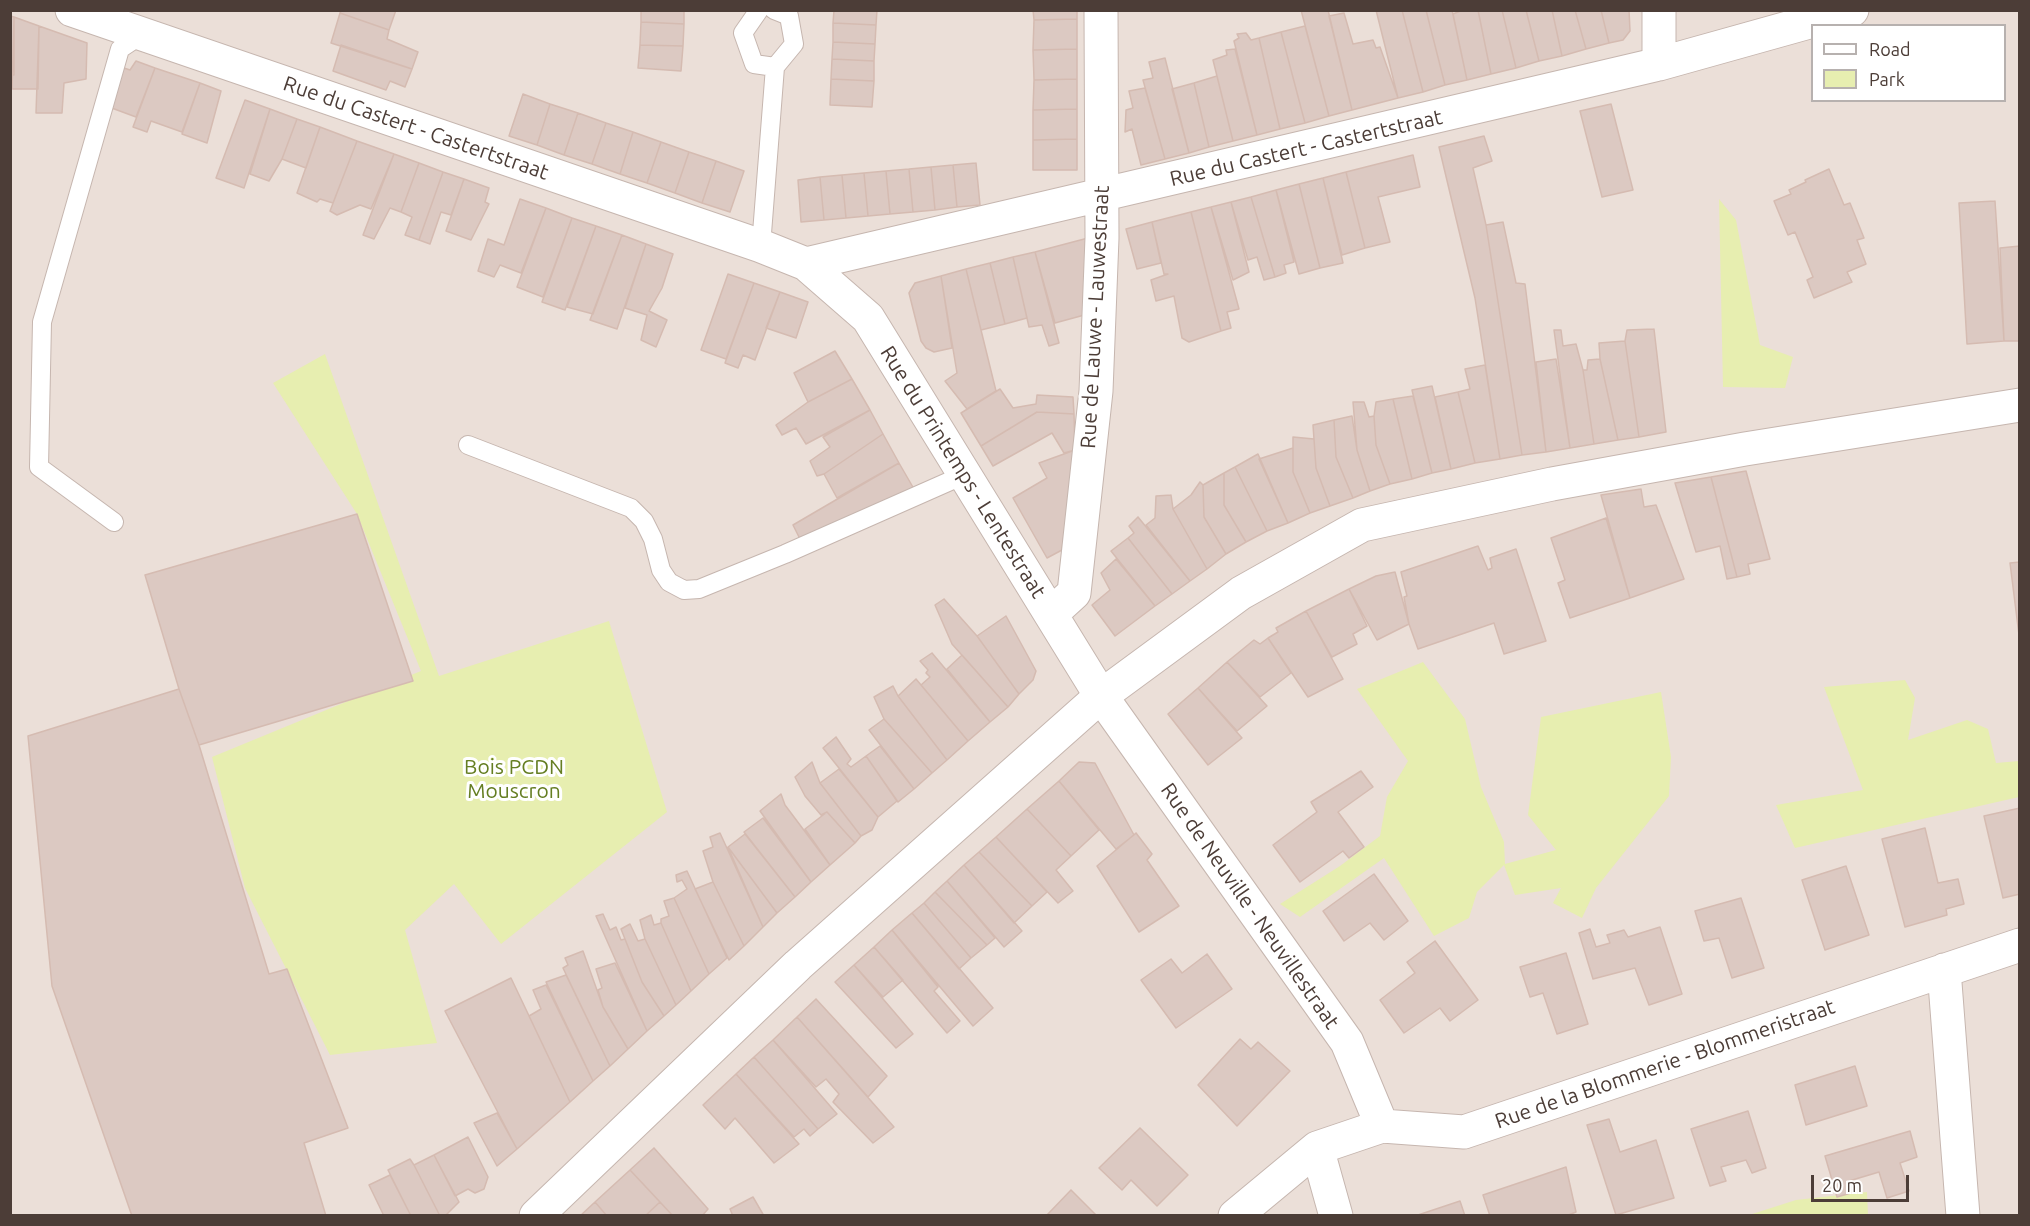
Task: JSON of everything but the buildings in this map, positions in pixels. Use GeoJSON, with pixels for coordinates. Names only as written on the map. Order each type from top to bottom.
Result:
{"type":"FeatureCollection","features":[{"type":"Feature","properties":{"kind":"street","name":"Rue du Castert - Castertstraat"},"geometry":{"type":"LineString","coordinates":[[72,10],[146,22],[806,264],[1659,64],[1852,10]]}},
{"type":"Feature","properties":{"kind":"street","name":"Rue de Lauwe - Lauwestraat"},"geometry":{"type":"LineString","coordinates":[[1051,614],[1074,593],[1096,391],[1102,196],[1101,10]]}},
{"type":"Feature","properties":{"kind":"street"},"geometry":{"type":"LineString","coordinates":[[1659,10],[1659,64]]}},
{"type":"Feature","properties":{"kind":"street","name":"Rue du Printemps - Lentestraat"},"geometry":{"type":"LineString","coordinates":[[806,264],[868,318],[1101,696]]}},
{"type":"Feature","properties":{"kind":"street"},"geometry":{"type":"LineString","coordinates":[[536,1215],[798,965],[1101,696],[1241,593],[1362,525],[1564,482],[1745,449],[2019,405]]}},
{"type":"Feature","properties":{"kind":"street","name":"Rue de Neuville - Neuvillestraat"},"geometry":{"type":"LineString","coordinates":[[1101,696],[1347,1042],[1382,1126]]}},
{"type":"Feature","properties":{"kind":"street","name":"Rue de la Blommerie - Blommeristraat"},"geometry":{"type":"LineString","coordinates":[[1382,1126],[1464,1132],[2019,945]]}},
{"type":"Feature","properties":{"kind":"street"},"geometry":{"type":"LineString","coordinates":[[1944,970],[1963,1215]]}},
{"type":"Feature","properties":{"kind":"street"},"geometry":{"type":"LineString","coordinates":[[1235,1215],[1317,1148],[1382,1126]]}},
{"type":"Feature","properties":{"kind":"street"},"geometry":{"type":"LineString","coordinates":[[1317,1148],[1336,1215]]}},
{"type":"Feature","properties":{"kind":"lane"},"geometry":{"type":"LineString","coordinates":[[759,10],[743,33],[754,64],[775,67]]}},
{"type":"Feature","properties":{"kind":"lane"},"geometry":{"type":"LineString","coordinates":[[760,246],[775,67],[794,44],[789,16],[774,10]]}},
{"type":"Feature","properties":{"kind":"lane"},"geometry":{"type":"LineString","coordinates":[[114,522],[39,467],[42,322],[120,49],[146,22]]}},
{"type":"Feature","properties":{"kind":"lane"},"geometry":{"type":"LineString","coordinates":[[468,445],[631,508],[644,521],[653,539],[661,570],[669,582],[684,590],[699,589],[785,554],[966,474]]}},
{"type":"Feature","properties":{"kind":"shaded area"},"geometry":{"type":"Polygon","coordinates":[[[11,11],[2019,11],[2019,1215],[11,1215],[11,11]]]}},
{"type":"Feature","properties":{"kind":"green space"},"geometry":{"type":"Polygon","coordinates":[[[1719,199],[1736,220],[1760,345],[1793,357],[1785,388],[1723,387],[1719,199]]]}},
{"type":"Feature","properties":{"kind":"green space","name":"Bois PCDN Mouscron"},"geometry":{"type":"Polygon","coordinates":[[[325,354],[439,676],[609,621],[667,812],[501,944],[454,884],[405,930],[437,1043],[330,1055],[245,888],[212,757],[421,671],[357,514],[273,383],[325,354]]]}},
{"type":"Feature","properties":{"kind":"green space"},"geometry":{"type":"Polygon","coordinates":[[[1423,662],[1465,719],[1481,787],[1504,842],[1505,864],[1556,850],[1528,815],[1541,717],[1661,692],[1671,757],[1669,796],[1596,888],[1582,918],[1553,903],[1561,888],[1515,895],[1504,865],[1477,892],[1469,918],[1434,936],[1384,858],[1300,917],[1280,904],[1340,866],[1380,836],[1387,797],[1408,761],[1357,689],[1423,662]]]}},
{"type":"Feature","properties":{"kind":"green space"},"geometry":{"type":"Polygon","coordinates":[[[1905,680],[1915,698],[1908,740],[1967,720],[1988,729],[1996,763],[2019,761],[2019,797],[1795,848],[1776,805],[1863,790],[1824,687],[1905,680]]]}},
{"type":"Feature","properties":{"kind":"green space"},"geometry":{"type":"Polygon","coordinates":[[[1867,1192],[1868,1215],[1746,1216],[1796,1200],[1867,1192]]]}}]}
